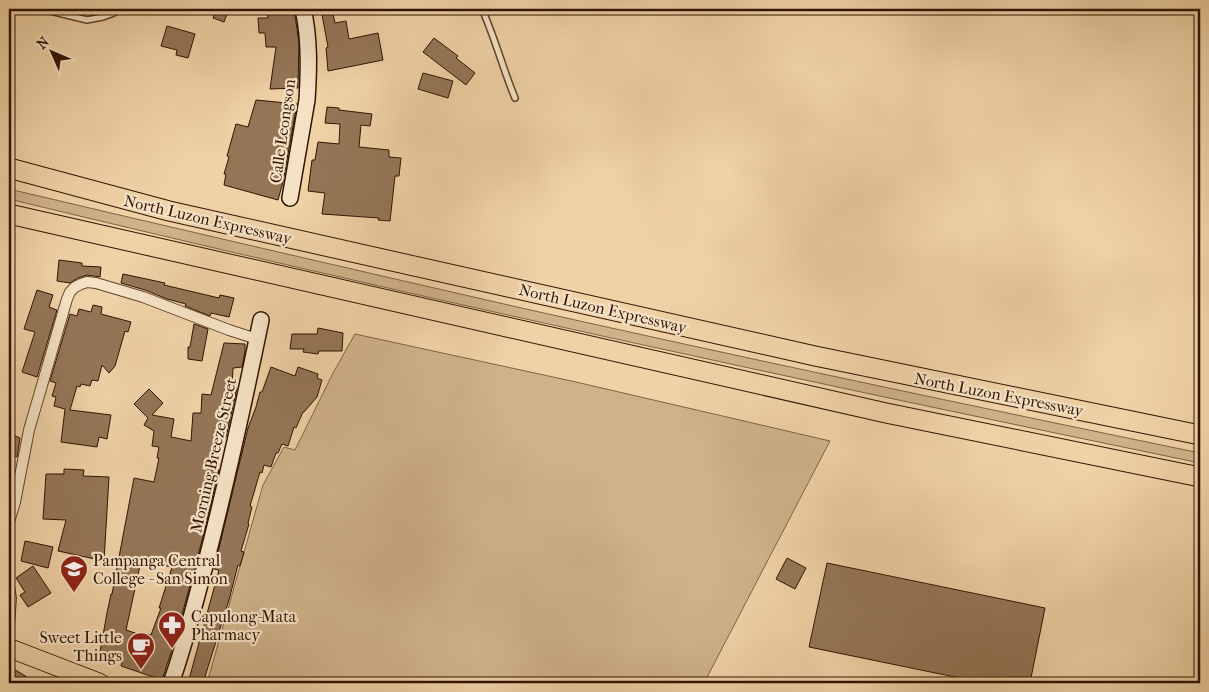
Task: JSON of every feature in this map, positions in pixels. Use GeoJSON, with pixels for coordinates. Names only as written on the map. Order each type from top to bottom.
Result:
{"type":"FeatureCollection","features":[{"type":"Feature","properties":{"kind":"highway","name":"North Luzon Expressway"},"geometry":{"type":"LineString","coordinates":[[9,168],[169,211],[899,374],[1200,435]]}},
{"type":"Feature","properties":{"kind":"highway"},"geometry":{"type":"LineString","coordinates":[[9,214],[877,411],[1200,477]]}},
{"type":"Feature","properties":{"kind":"highway"},"geometry":{"type":"LineString","coordinates":[[1143,424],[1200,426]]}},
{"type":"Feature","properties":{"kind":"highway"},"geometry":{"type":"LineString","coordinates":[[9,648],[100,683]]}},
{"type":"Feature","properties":{"kind":"main road","name":"Calle Leongson"},"geometry":{"type":"LineString","coordinates":[[290,198],[308,86],[307,41],[303,9]]}},
{"type":"Feature","properties":{"kind":"main road","name":"Morning Breeze Street"},"geometry":{"type":"LineString","coordinates":[[171,683],[191,620],[214,528],[261,320]]}},
{"type":"Feature","properties":{"kind":"street"},"geometry":{"type":"LineString","coordinates":[[9,522],[12,500],[31,421],[67,299],[75,287],[87,282],[117,289],[257,339]]}},
{"type":"Feature","properties":{"kind":"street"},"geometry":{"type":"LineString","coordinates":[[9,587],[11,598],[9,625]]}},
{"type":"Feature","properties":{"kind":"lane"},"geometry":{"type":"LineString","coordinates":[[42,9],[87,20],[103,17],[114,13],[118,9]]}},
{"type":"Feature","properties":{"kind":"lane"},"geometry":{"type":"LineString","coordinates":[[482,9],[491,28],[515,98]]}},
{"type":"Feature","properties":{"kind":"shaded area"},"geometry":{"type":"Polygon","coordinates":[[[9,189],[602,326],[858,382],[1200,453],[1200,463],[752,369],[157,235],[9,199],[9,189]]]}},
{"type":"Feature","properties":{"kind":"shaded area"},"geometry":{"type":"Polygon","coordinates":[[[355,334],[576,382],[830,441],[704,683],[207,683],[263,485],[284,447],[295,450],[333,373],[355,334]]]}},
{"type":"Feature","properties":{"kind":"building"},"geometry":{"type":"Polygon","coordinates":[[[216,9],[229,9],[224,22],[213,18],[216,9]]]}},
{"type":"Feature","properties":{"kind":"building"},"geometry":{"type":"Polygon","coordinates":[[[266,9],[294,9],[299,43],[298,88],[270,89],[276,47],[266,47],[265,33],[259,33],[258,18],[268,18],[266,9]]]}},
{"type":"Feature","properties":{"kind":"building"},"geometry":{"type":"Polygon","coordinates":[[[321,9],[332,9],[335,23],[346,21],[349,39],[378,33],[383,60],[328,71],[326,48],[328,47],[321,9]]]}},
{"type":"Feature","properties":{"kind":"building"},"geometry":{"type":"Polygon","coordinates":[[[167,26],[195,34],[188,58],[176,55],[177,50],[161,46],[167,26]]]}},
{"type":"Feature","properties":{"kind":"building"},"geometry":{"type":"Polygon","coordinates":[[[434,38],[458,56],[456,58],[475,73],[466,85],[423,52],[434,38]]]}},
{"type":"Feature","properties":{"kind":"building"},"geometry":{"type":"Polygon","coordinates":[[[423,73],[453,81],[448,98],[418,89],[423,73]]]}},
{"type":"Feature","properties":{"kind":"building"},"geometry":{"type":"Polygon","coordinates":[[[256,100],[297,104],[278,200],[224,185],[226,174],[224,174],[229,157],[227,156],[236,124],[248,127],[256,100]]]}},
{"type":"Feature","properties":{"kind":"building"},"geometry":{"type":"Polygon","coordinates":[[[327,107],[372,114],[370,126],[361,125],[359,147],[389,150],[389,157],[401,158],[399,176],[395,176],[390,221],[378,220],[379,218],[322,214],[325,193],[308,191],[312,160],[315,160],[318,142],[339,144],[340,124],[325,123],[327,107]]]}},
{"type":"Feature","properties":{"kind":"building"},"geometry":{"type":"Polygon","coordinates":[[[59,260],[82,263],[82,266],[101,267],[100,277],[87,275],[70,283],[57,281],[59,260]]]}},
{"type":"Feature","properties":{"kind":"building"},"geometry":{"type":"Polygon","coordinates":[[[123,274],[219,298],[220,295],[234,298],[229,317],[211,313],[210,316],[185,306],[186,304],[121,283],[123,274]]]}},
{"type":"Feature","properties":{"kind":"building"},"geometry":{"type":"Polygon","coordinates":[[[37,290],[53,295],[49,307],[57,310],[37,377],[22,372],[35,332],[24,329],[37,290]]]}},
{"type":"Feature","properties":{"kind":"building"},"geometry":{"type":"Polygon","coordinates":[[[93,305],[102,307],[101,314],[131,322],[128,332],[125,331],[115,366],[109,373],[102,365],[98,381],[92,380],[90,386],[81,384],[80,387],[77,386],[70,410],[111,415],[107,439],[99,437],[97,447],[61,442],[65,409],[54,406],[56,397],[52,396],[56,383],[50,381],[70,314],[77,316],[79,309],[91,312],[93,305]]]}},
{"type":"Feature","properties":{"kind":"building"},"geometry":{"type":"Polygon","coordinates":[[[194,324],[208,329],[202,361],[188,359],[188,347],[190,347],[194,324]]]}},
{"type":"Feature","properties":{"kind":"building"},"geometry":{"type":"Polygon","coordinates":[[[318,328],[343,333],[342,351],[319,351],[318,354],[303,352],[304,349],[290,349],[292,334],[317,334],[318,328]]]}},
{"type":"Feature","properties":{"kind":"building"},"geometry":{"type":"Polygon","coordinates":[[[224,343],[245,344],[242,367],[233,368],[232,388],[237,388],[226,437],[223,437],[216,469],[219,470],[176,637],[162,680],[121,666],[122,662],[99,658],[134,478],[154,482],[159,458],[157,458],[159,447],[152,446],[154,431],[144,425],[148,418],[134,404],[149,389],[163,403],[152,415],[174,419],[171,437],[191,441],[193,413],[201,413],[202,394],[211,395],[224,343]],[[141,561],[126,630],[144,636],[144,633],[151,635],[161,608],[159,608],[172,567],[141,561]]]}},
{"type":"Feature","properties":{"kind":"building"},"geometry":{"type":"Polygon","coordinates":[[[271,367],[295,376],[298,367],[318,374],[317,378],[322,380],[317,397],[303,412],[296,428],[294,427],[288,446],[282,444],[278,453],[276,453],[271,467],[264,465],[262,473],[260,472],[250,506],[252,507],[249,524],[241,551],[244,552],[240,566],[238,565],[203,683],[188,683],[219,570],[214,569],[248,428],[271,367]]]}},
{"type":"Feature","properties":{"kind":"building"},"geometry":{"type":"Polygon","coordinates":[[[13,435],[20,438],[17,457],[9,453],[9,446],[13,435]]]}},
{"type":"Feature","properties":{"kind":"building"},"geometry":{"type":"Polygon","coordinates":[[[64,469],[84,470],[83,476],[109,477],[104,561],[58,551],[66,520],[43,519],[46,474],[64,474],[64,469]]]}},
{"type":"Feature","properties":{"kind":"building"},"geometry":{"type":"Polygon","coordinates":[[[25,541],[53,547],[48,568],[21,561],[25,541]]]}},
{"type":"Feature","properties":{"kind":"building"},"geometry":{"type":"Polygon","coordinates":[[[787,558],[806,568],[795,589],[776,579],[787,558]]]}},
{"type":"Feature","properties":{"kind":"building"},"geometry":{"type":"Polygon","coordinates":[[[827,563],[1045,608],[1030,683],[984,683],[809,647],[827,563]]]}},
{"type":"Feature","properties":{"kind":"building"},"geometry":{"type":"Polygon","coordinates":[[[33,566],[51,593],[28,607],[20,595],[25,592],[16,578],[33,566]]]}},
{"type":"Feature","properties":{"kind":"building"},"geometry":{"type":"Polygon","coordinates":[[[9,666],[27,677],[24,683],[9,683],[9,666]]]}},
{"type":"Feature","properties":{"kind":"place","name":"Pampanga Central College - San Simon"},"geometry":{"type":"Point","coordinates":[74,593]}},
{"type":"Feature","properties":{"kind":"place","name":"Capulong-Mata Pharmacy"},"geometry":{"type":"Point","coordinates":[172,649]}},
{"type":"Feature","properties":{"kind":"place","name":"Sweet Little Things"},"geometry":{"type":"Point","coordinates":[141,670]}}]}
